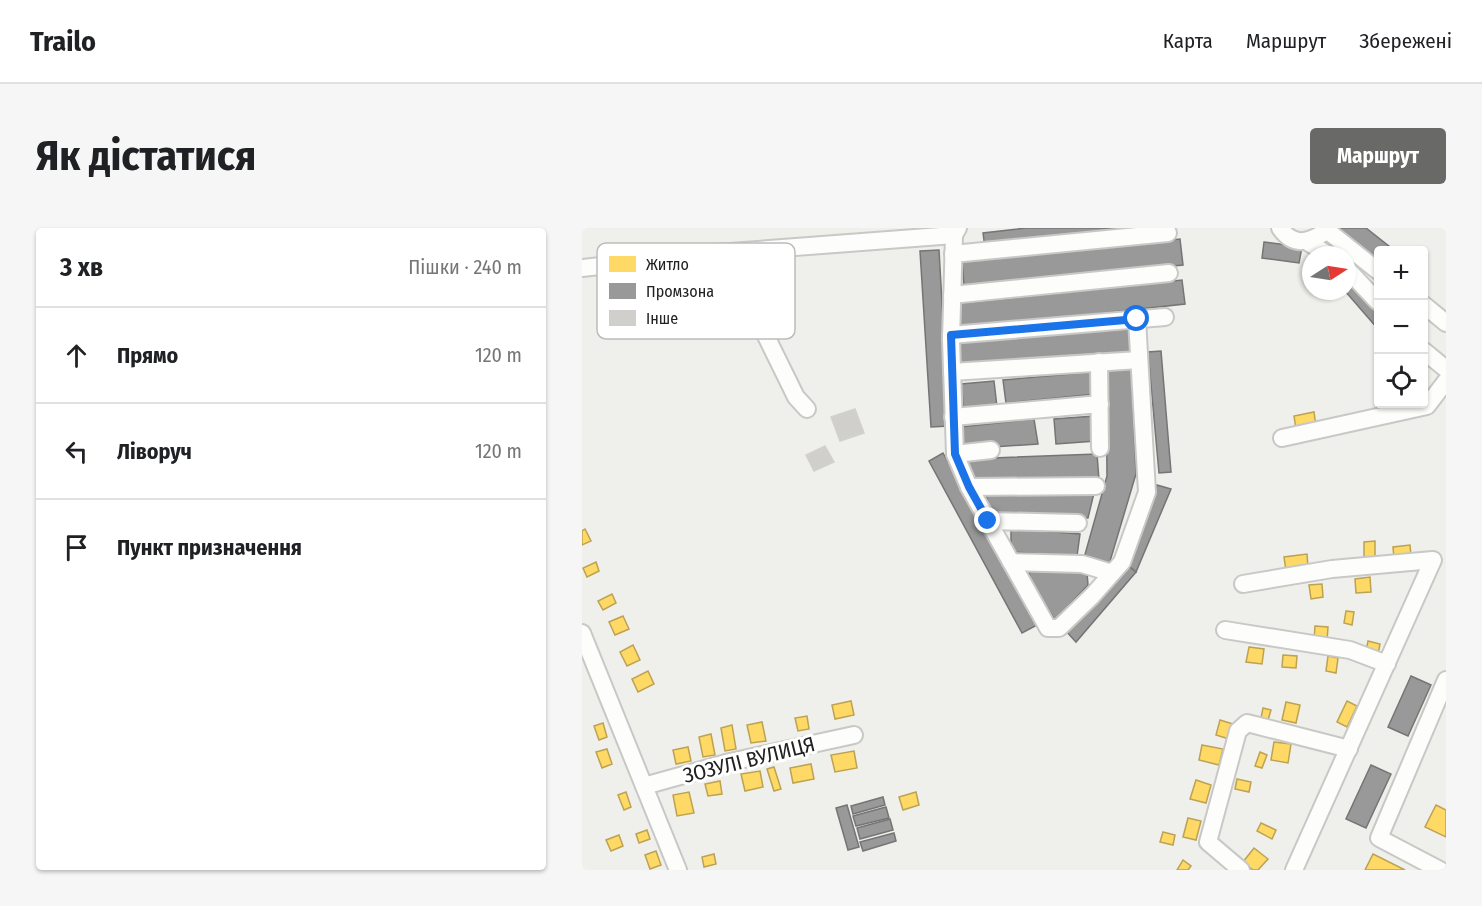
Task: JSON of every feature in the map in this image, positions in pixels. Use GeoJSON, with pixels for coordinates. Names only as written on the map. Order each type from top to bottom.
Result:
{"type":"FeatureCollection","features":[{"type":"Feature","properties":{"kind":"street"},"geometry":{"type":"LineString","coordinates":[[1280,228],[1293,241],[1314,246]]}},
{"type":"Feature","properties":{"kind":"street"},"geometry":{"type":"LineString","coordinates":[[1309,243],[1326,230],[1374,268]]}},
{"type":"Feature","properties":{"kind":"street"},"geometry":{"type":"LineString","coordinates":[[795,246],[956,232],[953,254],[951,335],[955,454],[969,487],[1048,628],[1059,628],[1122,562],[1147,492],[1137,319]]}},
{"type":"Feature","properties":{"kind":"street"},"geometry":{"type":"LineString","coordinates":[[953,254],[1168,233]]}},
{"type":"Feature","properties":{"kind":"street"},"geometry":{"type":"LineString","coordinates":[[582,268],[597,266]]}},
{"type":"Feature","properties":{"kind":"street"},"geometry":{"type":"LineString","coordinates":[[952,295],[1169,273]]}},
{"type":"Feature","properties":{"kind":"street"},"geometry":{"type":"LineString","coordinates":[[1356,279],[1376,300]]}},
{"type":"Feature","properties":{"kind":"street"},"geometry":{"type":"LineString","coordinates":[[1428,308],[1446,323]]}},
{"type":"Feature","properties":{"kind":"street"},"geometry":{"type":"LineString","coordinates":[[951,335],[1164,317]]}},
{"type":"Feature","properties":{"kind":"street"},"geometry":{"type":"LineString","coordinates":[[767,339],[796,397],[807,409]]}},
{"type":"Feature","properties":{"kind":"street"},"geometry":{"type":"LineString","coordinates":[[1428,354],[1446,369]]}},
{"type":"Feature","properties":{"kind":"street"},"geometry":{"type":"LineString","coordinates":[[952,372],[1139,360]]}},
{"type":"Feature","properties":{"kind":"street"},"geometry":{"type":"LineString","coordinates":[[1099,362],[1100,448]]}},
{"type":"Feature","properties":{"kind":"street"},"geometry":{"type":"LineString","coordinates":[[1282,438],[1427,406],[1446,381]]}},
{"type":"Feature","properties":{"kind":"street"},"geometry":{"type":"LineString","coordinates":[[953,417],[1100,404]]}},
{"type":"Feature","properties":{"kind":"street"},"geometry":{"type":"LineString","coordinates":[[955,454],[991,450]]}},
{"type":"Feature","properties":{"kind":"street"},"geometry":{"type":"LineString","coordinates":[[969,487],[1096,486]]}},
{"type":"Feature","properties":{"kind":"street"},"geometry":{"type":"LineString","coordinates":[[988,521],[1078,523]]}},
{"type":"Feature","properties":{"kind":"street"},"geometry":{"type":"LineString","coordinates":[[1243,584],[1332,569],[1433,560],[1294,870]]}},
{"type":"Feature","properties":{"kind":"street"},"geometry":{"type":"LineString","coordinates":[[1011,562],[1082,564],[1112,573]]}},
{"type":"Feature","properties":{"kind":"street"},"geometry":{"type":"LineString","coordinates":[[1225,630],[1350,650],[1387,664]]}},
{"type":"Feature","properties":{"kind":"street"},"geometry":{"type":"LineString","coordinates":[[582,633],[678,870]]}},
{"type":"Feature","properties":{"kind":"street"},"geometry":{"type":"LineString","coordinates":[[1440,870],[1379,838],[1446,680]]}},
{"type":"Feature","properties":{"kind":"street"},"geometry":{"type":"LineString","coordinates":[[1241,870],[1208,842],[1238,730],[1247,723],[1349,749]]}},
{"type":"Feature","properties":{"kind":"street","name":"ЗОЗУЛІ ВУЛИЦЯ"},"geometry":{"type":"LineString","coordinates":[[644,786],[730,762],[854,735]]}},
{"type":"Feature","properties":{"kind":"building: Житло"},"geometry":{"type":"Polygon","coordinates":[[[1314,412],[1316,426],[1296,429],[1294,416],[1314,412]]]}},
{"type":"Feature","properties":{"kind":"building: Житло"},"geometry":{"type":"Polygon","coordinates":[[[585,529],[591,541],[582,545],[582,531],[585,529]]]}},
{"type":"Feature","properties":{"kind":"building: Житло"},"geometry":{"type":"Polygon","coordinates":[[[1375,541],[1375,562],[1364,562],[1364,542],[1375,541]]]}},
{"type":"Feature","properties":{"kind":"building: Житло"},"geometry":{"type":"Polygon","coordinates":[[[1410,545],[1411,556],[1394,558],[1393,547],[1410,545]]]}},
{"type":"Feature","properties":{"kind":"building: Житло"},"geometry":{"type":"Polygon","coordinates":[[[1307,554],[1308,568],[1286,571],[1284,557],[1307,554]]]}},
{"type":"Feature","properties":{"kind":"building: Житло"},"geometry":{"type":"Polygon","coordinates":[[[596,562],[599,571],[587,577],[583,568],[596,562]]]}},
{"type":"Feature","properties":{"kind":"building: Житло"},"geometry":{"type":"Polygon","coordinates":[[[1370,577],[1371,592],[1356,593],[1355,579],[1370,577]]]}},
{"type":"Feature","properties":{"kind":"building: Житло"},"geometry":{"type":"Polygon","coordinates":[[[1322,584],[1323,597],[1311,599],[1309,585],[1322,584]]]}},
{"type":"Feature","properties":{"kind":"building: Житло"},"geometry":{"type":"Polygon","coordinates":[[[612,594],[616,603],[603,610],[598,601],[612,594]]]}},
{"type":"Feature","properties":{"kind":"building: Житло"},"geometry":{"type":"Polygon","coordinates":[[[1346,611],[1354,612],[1352,625],[1344,623],[1346,611]]]}},
{"type":"Feature","properties":{"kind":"building: Житло"},"geometry":{"type":"Polygon","coordinates":[[[623,616],[629,629],[615,635],[609,622],[623,616]]]}},
{"type":"Feature","properties":{"kind":"building: Житло"},"geometry":{"type":"Polygon","coordinates":[[[1315,626],[1328,627],[1327,641],[1314,640],[1315,626]]]}},
{"type":"Feature","properties":{"kind":"building: Житло"},"geometry":{"type":"Polygon","coordinates":[[[1368,641],[1380,644],[1378,654],[1366,651],[1368,641]]]}},
{"type":"Feature","properties":{"kind":"building: Житло"},"geometry":{"type":"Polygon","coordinates":[[[633,645],[640,660],[627,666],[620,652],[633,645]]]}},
{"type":"Feature","properties":{"kind":"building: Житло"},"geometry":{"type":"Polygon","coordinates":[[[1249,647],[1264,649],[1262,664],[1246,662],[1249,647]]]}},
{"type":"Feature","properties":{"kind":"building: Житло"},"geometry":{"type":"Polygon","coordinates":[[[1283,655],[1297,656],[1296,668],[1282,667],[1283,655]]]}},
{"type":"Feature","properties":{"kind":"building: Житло"},"geometry":{"type":"Polygon","coordinates":[[[1328,656],[1338,658],[1336,673],[1326,671],[1328,656]]]}},
{"type":"Feature","properties":{"kind":"building: Житло"},"geometry":{"type":"Polygon","coordinates":[[[648,671],[654,684],[638,692],[632,679],[648,671]]]}},
{"type":"Feature","properties":{"kind":"building: Житло"},"geometry":{"type":"Polygon","coordinates":[[[851,701],[854,715],[835,719],[832,705],[851,701]]]}},
{"type":"Feature","properties":{"kind":"building: Житло"},"geometry":{"type":"Polygon","coordinates":[[[1347,701],[1357,706],[1347,727],[1337,722],[1347,701]]]}},
{"type":"Feature","properties":{"kind":"building: Житло"},"geometry":{"type":"Polygon","coordinates":[[[1286,702],[1300,705],[1296,723],[1282,720],[1286,702]]]}},
{"type":"Feature","properties":{"kind":"building: Житло"},"geometry":{"type":"Polygon","coordinates":[[[1263,708],[1271,710],[1268,720],[1261,718],[1263,708]]]}},
{"type":"Feature","properties":{"kind":"building: Житло"},"geometry":{"type":"Polygon","coordinates":[[[807,716],[809,729],[798,731],[795,718],[807,716]]]}},
{"type":"Feature","properties":{"kind":"building: Житло"},"geometry":{"type":"Polygon","coordinates":[[[1220,720],[1233,724],[1229,739],[1216,735],[1220,720]]]}},
{"type":"Feature","properties":{"kind":"building: Житло"},"geometry":{"type":"Polygon","coordinates":[[[762,722],[766,741],[751,743],[747,725],[762,722]]]}},
{"type":"Feature","properties":{"kind":"building: Житло"},"geometry":{"type":"Polygon","coordinates":[[[603,723],[607,737],[599,740],[594,726],[603,723]]]}},
{"type":"Feature","properties":{"kind":"building: Житло"},"geometry":{"type":"Polygon","coordinates":[[[732,725],[736,749],[725,751],[721,728],[732,725]]]}},
{"type":"Feature","properties":{"kind":"building: Житло"},"geometry":{"type":"Polygon","coordinates":[[[711,734],[715,755],[703,757],[699,737],[711,734]]]}},
{"type":"Feature","properties":{"kind":"building: Житло"},"geometry":{"type":"Polygon","coordinates":[[[1274,742],[1291,744],[1288,763],[1271,760],[1274,742]]]}},
{"type":"Feature","properties":{"kind":"building: Житло"},"geometry":{"type":"Polygon","coordinates":[[[1202,745],[1223,749],[1219,765],[1199,760],[1202,745]]]}},
{"type":"Feature","properties":{"kind":"building: Житло"},"geometry":{"type":"Polygon","coordinates":[[[688,747],[691,761],[676,764],[673,750],[688,747]]]}},
{"type":"Feature","properties":{"kind":"building: Житло"},"geometry":{"type":"Polygon","coordinates":[[[607,749],[612,764],[602,768],[596,752],[607,749]]]}},
{"type":"Feature","properties":{"kind":"building: Житло"},"geometry":{"type":"Polygon","coordinates":[[[854,751],[857,768],[835,772],[831,755],[854,751]]]}},
{"type":"Feature","properties":{"kind":"building: Житло"},"geometry":{"type":"Polygon","coordinates":[[[1260,752],[1267,755],[1262,768],[1255,766],[1260,752]]]}},
{"type":"Feature","properties":{"kind":"building: Житло"},"geometry":{"type":"Polygon","coordinates":[[[811,764],[814,779],[793,783],[790,768],[811,764]]]}},
{"type":"Feature","properties":{"kind":"building: Житло"},"geometry":{"type":"Polygon","coordinates":[[[774,767],[781,789],[774,791],[767,769],[774,767]]]}},
{"type":"Feature","properties":{"kind":"building: Житло"},"geometry":{"type":"Polygon","coordinates":[[[760,771],[763,787],[745,791],[741,774],[760,771]]]}},
{"type":"Feature","properties":{"kind":"building: Житло"},"geometry":{"type":"Polygon","coordinates":[[[1237,779],[1251,782],[1249,792],[1235,789],[1237,779]]]}},
{"type":"Feature","properties":{"kind":"building: Житло"},"geometry":{"type":"Polygon","coordinates":[[[1196,780],[1211,785],[1206,803],[1190,799],[1196,780]]]}},
{"type":"Feature","properties":{"kind":"building: Житло"},"geometry":{"type":"Polygon","coordinates":[[[720,781],[722,794],[708,796],[705,784],[720,781]]]}},
{"type":"Feature","properties":{"kind":"building: Житло"},"geometry":{"type":"Polygon","coordinates":[[[626,792],[631,807],[624,810],[618,795],[626,792]]]}},
{"type":"Feature","properties":{"kind":"building: Житло"},"geometry":{"type":"Polygon","coordinates":[[[689,792],[694,813],[677,816],[673,795],[689,792]]]}},
{"type":"Feature","properties":{"kind":"building: Житло"},"geometry":{"type":"Polygon","coordinates":[[[916,792],[919,805],[903,810],[899,797],[916,792]]]}},
{"type":"Feature","properties":{"kind":"building: Житло"},"geometry":{"type":"Polygon","coordinates":[[[1436,805],[1446,810],[1446,837],[1425,827],[1436,805]]]}},
{"type":"Feature","properties":{"kind":"building: Житло"},"geometry":{"type":"Polygon","coordinates":[[[1188,818],[1201,821],[1196,840],[1183,837],[1188,818]]]}},
{"type":"Feature","properties":{"kind":"building: Житло"},"geometry":{"type":"Polygon","coordinates":[[[1261,823],[1276,830],[1272,839],[1257,831],[1261,823]]]}},
{"type":"Feature","properties":{"kind":"building: Житло"},"geometry":{"type":"Polygon","coordinates":[[[647,830],[650,839],[639,843],[636,834],[647,830]]]}},
{"type":"Feature","properties":{"kind":"building: Житло"},"geometry":{"type":"Polygon","coordinates":[[[1163,832],[1175,835],[1173,845],[1160,842],[1163,832]]]}},
{"type":"Feature","properties":{"kind":"building: Житло"},"geometry":{"type":"Polygon","coordinates":[[[619,835],[623,846],[611,851],[606,840],[619,835]]]}},
{"type":"Feature","properties":{"kind":"building: Житло"},"geometry":{"type":"Polygon","coordinates":[[[1254,848],[1268,859],[1258,870],[1253,870],[1243,862],[1254,848]]]}},
{"type":"Feature","properties":{"kind":"building: Житло"},"geometry":{"type":"Polygon","coordinates":[[[656,851],[661,865],[650,869],[645,855],[656,851]]]}},
{"type":"Feature","properties":{"kind":"building: Житло"},"geometry":{"type":"Polygon","coordinates":[[[714,854],[716,864],[704,867],[702,857],[714,854]]]}},
{"type":"Feature","properties":{"kind":"building: Житло"},"geometry":{"type":"Polygon","coordinates":[[[1373,854],[1405,870],[1365,870],[1373,854]]]}},
{"type":"Feature","properties":{"kind":"building: Житло"},"geometry":{"type":"Polygon","coordinates":[[[1183,860],[1191,866],[1188,870],[1177,870],[1183,860]]]}},
{"type":"Feature","properties":{"kind":"building: Промзона"},"geometry":{"type":"Polygon","coordinates":[[[1026,228],[1150,228],[985,248],[983,233],[1026,228]]]}},
{"type":"Feature","properties":{"kind":"building: Промзона"},"geometry":{"type":"Polygon","coordinates":[[[1338,228],[1366,228],[1389,246],[1374,246],[1374,260],[1338,228]]]}},
{"type":"Feature","properties":{"kind":"building: Промзона"},"geometry":{"type":"Polygon","coordinates":[[[1180,239],[1183,265],[964,286],[962,260],[1180,239]]]}},
{"type":"Feature","properties":{"kind":"building: Промзона"},"geometry":{"type":"Polygon","coordinates":[[[1264,242],[1302,247],[1299,263],[1262,258],[1264,242]]]}},
{"type":"Feature","properties":{"kind":"building: Промзона"},"geometry":{"type":"Polygon","coordinates":[[[939,250],[949,426],[931,427],[920,251],[939,250]]]}},
{"type":"Feature","properties":{"kind":"building: Промзона"},"geometry":{"type":"Polygon","coordinates":[[[1182,280],[1185,304],[958,329],[956,304],[1182,280]]]}},
{"type":"Feature","properties":{"kind":"building: Промзона"},"geometry":{"type":"Polygon","coordinates":[[[1356,286],[1374,305],[1374,324],[1353,300],[1356,300],[1356,286]]]}},
{"type":"Feature","properties":{"kind":"building: Промзона"},"geometry":{"type":"Polygon","coordinates":[[[1136,329],[1137,358],[956,367],[957,341],[1136,329]]]}},
{"type":"Feature","properties":{"kind":"building: Промзона"},"geometry":{"type":"Polygon","coordinates":[[[1161,351],[1171,472],[1159,473],[1148,352],[1161,351]]]}},
{"type":"Feature","properties":{"kind":"building: Промзона"},"geometry":{"type":"Polygon","coordinates":[[[1131,365],[1136,474],[1108,568],[1084,558],[1107,476],[1106,367],[1131,365]]]}},
{"type":"Feature","properties":{"kind":"building: Промзона"},"geometry":{"type":"Polygon","coordinates":[[[1093,372],[1096,394],[1006,403],[1003,380],[1093,372]]]}},
{"type":"Feature","properties":{"kind":"building: Промзона"},"geometry":{"type":"Polygon","coordinates":[[[994,381],[997,407],[964,410],[961,384],[994,381]]]}},
{"type":"Feature","properties":{"kind":"building: Промзона"},"geometry":{"type":"Polygon","coordinates":[[[1094,416],[1096,441],[1056,444],[1054,419],[1094,416]]]}},
{"type":"Feature","properties":{"kind":"building: Промзона"},"geometry":{"type":"Polygon","coordinates":[[[1034,419],[1038,444],[964,449],[960,427],[1034,419]]]}},
{"type":"Feature","properties":{"kind":"building: Промзона"},"geometry":{"type":"Polygon","coordinates":[[[943,453],[1039,624],[1022,633],[929,461],[943,453]]]}},
{"type":"Feature","properties":{"kind":"building: Промзона"},"geometry":{"type":"Polygon","coordinates":[[[1097,454],[1099,480],[969,481],[966,459],[1097,454]]]}},
{"type":"Feature","properties":{"kind":"building: Промзона"},"geometry":{"type":"Polygon","coordinates":[[[1157,485],[1171,489],[1136,572],[1126,564],[1157,485]]]}},
{"type":"Feature","properties":{"kind":"building: Промзона"},"geometry":{"type":"Polygon","coordinates":[[[986,493],[1094,493],[1088,518],[990,514],[986,493]]]}},
{"type":"Feature","properties":{"kind":"building: Промзона"},"geometry":{"type":"Polygon","coordinates":[[[1011,529],[1080,534],[1077,556],[1011,552],[1011,529]]]}},
{"type":"Feature","properties":{"kind":"building: Промзона"},"geometry":{"type":"Polygon","coordinates":[[[1126,564],[1136,572],[1076,642],[1065,630],[1126,564]]]}},
{"type":"Feature","properties":{"kind":"building: Промзона"},"geometry":{"type":"Polygon","coordinates":[[[1029,570],[1087,573],[1088,585],[1055,620],[1030,581],[1029,570]]]}},
{"type":"Feature","properties":{"kind":"building: Промзона"},"geometry":{"type":"Polygon","coordinates":[[[1411,676],[1431,685],[1408,736],[1388,727],[1411,676]]]}},
{"type":"Feature","properties":{"kind":"building: Промзона"},"geometry":{"type":"Polygon","coordinates":[[[1371,765],[1391,774],[1366,828],[1346,819],[1371,765]]]}},
{"type":"Feature","properties":{"kind":"building: Промзона"},"geometry":{"type":"Polygon","coordinates":[[[883,797],[885,805],[853,814],[851,806],[883,797]]]}},
{"type":"Feature","properties":{"kind":"building: Промзона"},"geometry":{"type":"Polygon","coordinates":[[[847,805],[859,847],[848,850],[836,808],[847,805]]]}},
{"type":"Feature","properties":{"kind":"building: Промзона"},"geometry":{"type":"Polygon","coordinates":[[[886,807],[889,818],[856,826],[853,816],[886,807]]]}},
{"type":"Feature","properties":{"kind":"building: Промзона"},"geometry":{"type":"Polygon","coordinates":[[[890,819],[893,830],[860,839],[857,828],[890,819]]]}},
{"type":"Feature","properties":{"kind":"building: Промзона"},"geometry":{"type":"Polygon","coordinates":[[[894,833],[896,841],[863,851],[860,842],[894,833]]]}},
{"type":"Feature","properties":{"kind":"building: Інше"},"geometry":{"type":"Polygon","coordinates":[[[855,409],[864,433],[840,441],[831,417],[855,409]]]}},
{"type":"Feature","properties":{"kind":"building: Інше"},"geometry":{"type":"Polygon","coordinates":[[[825,446],[834,462],[814,471],[806,455],[825,446]]]}},
{"type":"Feature","properties":{"kind":"route"},"geometry":{"type":"LineString","coordinates":[[988,521],[969,487],[955,454],[951,335],[1137,319]]}}]}
